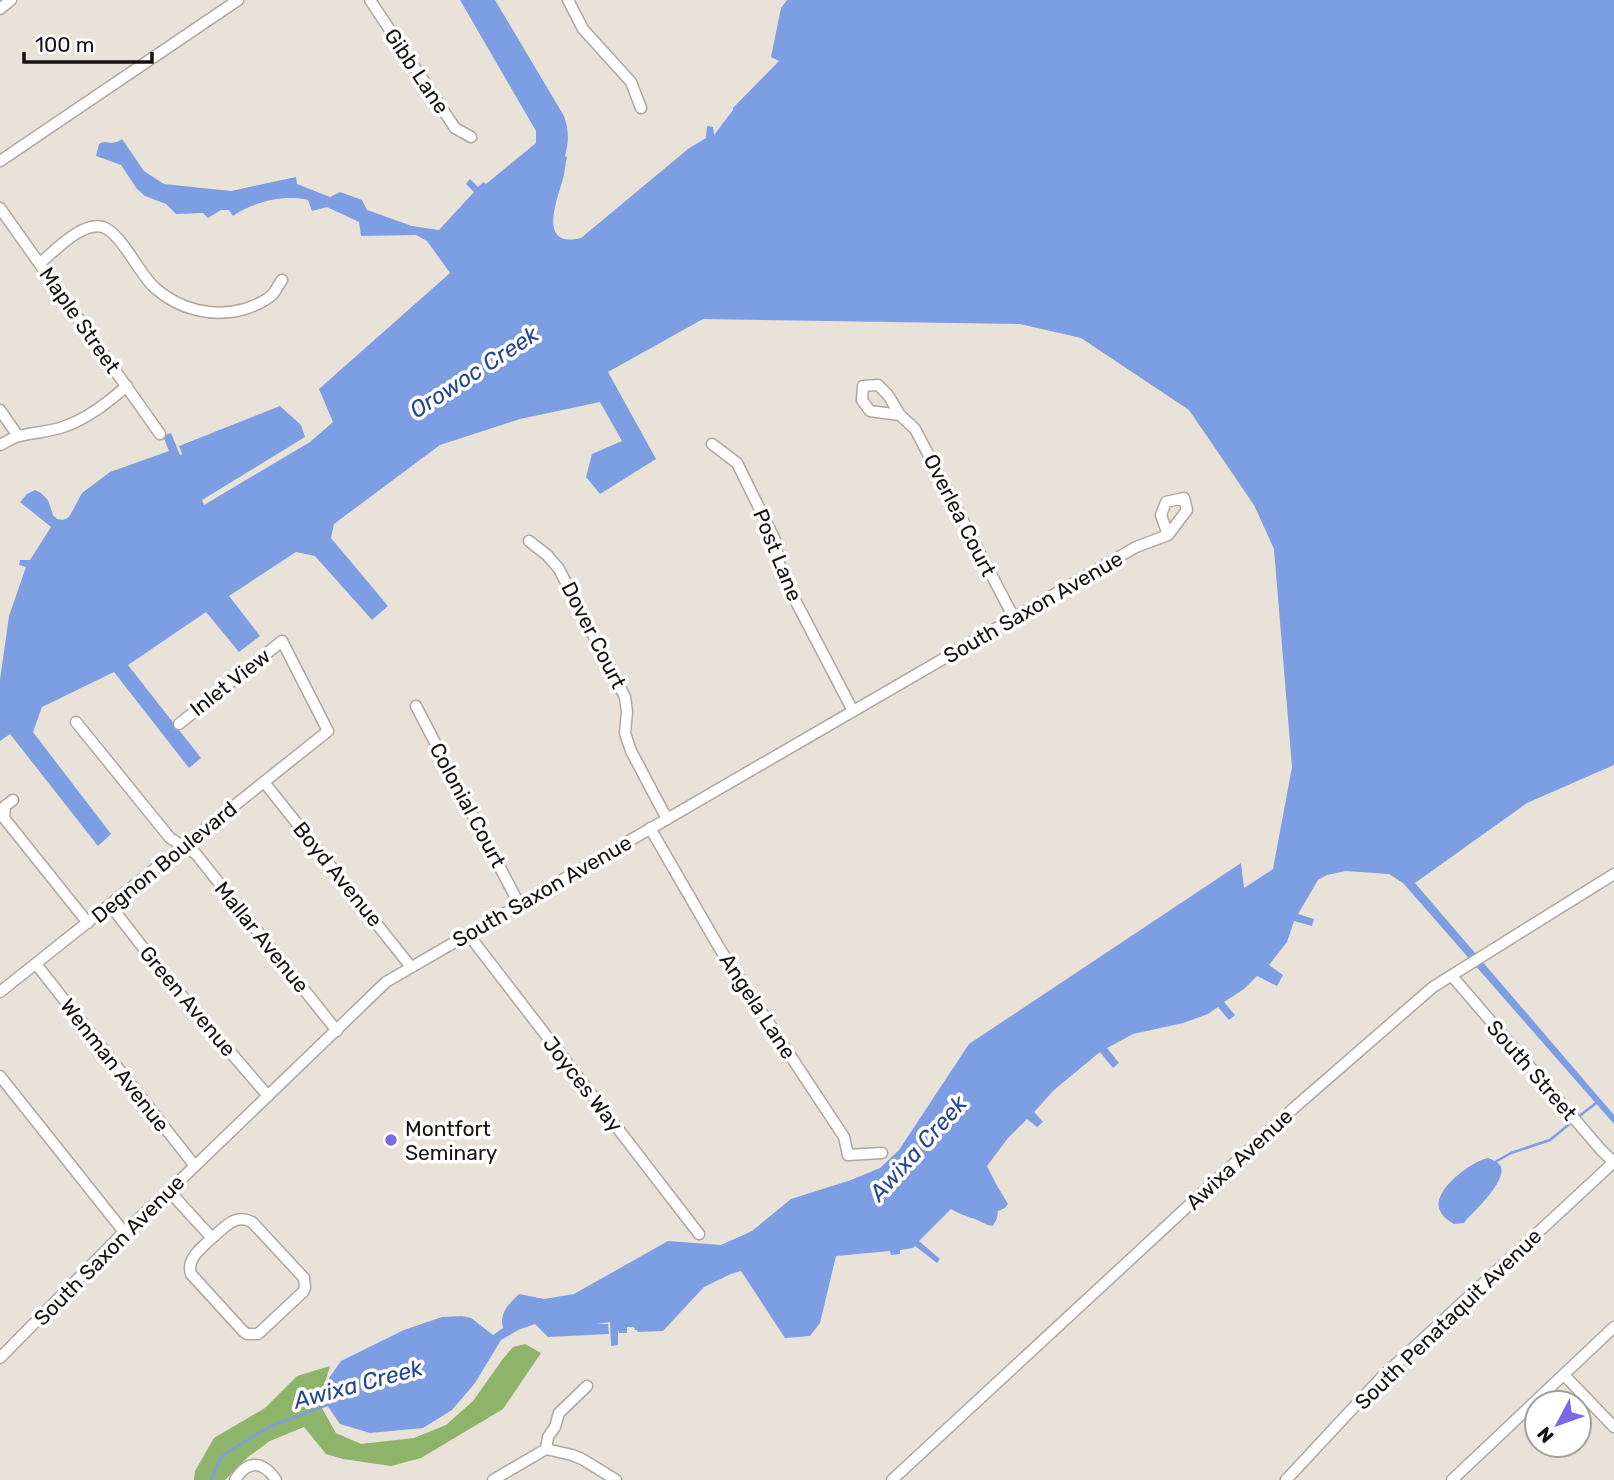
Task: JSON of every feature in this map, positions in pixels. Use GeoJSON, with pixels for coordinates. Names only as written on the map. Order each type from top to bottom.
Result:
{"type":"FeatureCollection","features":[{"type":"Feature","properties":{"kind":"street"},"geometry":{"type":"LineString","coordinates":[[0,9],[11,0]]}},
{"type":"Feature","properties":{"kind":"street"},"geometry":{"type":"LineString","coordinates":[[0,161],[238,0]]}},
{"type":"Feature","properties":{"kind":"street","name":"Gibb Lane"},"geometry":{"type":"LineString","coordinates":[[370,0],[456,128],[471,136]]}},
{"type":"Feature","properties":{"kind":"street"},"geometry":{"type":"LineString","coordinates":[[568,0],[583,29],[631,82],[641,108]]}},
{"type":"Feature","properties":{"kind":"street","name":"Maple Street"},"geometry":{"type":"LineString","coordinates":[[0,208],[160,434]]}},
{"type":"Feature","properties":{"kind":"street"},"geometry":{"type":"LineString","coordinates":[[40,263],[87,227],[103,227],[113,234],[154,287],[189,309],[230,313],[253,306],[272,295],[282,280]]}},
{"type":"Feature","properties":{"kind":"street"},"geometry":{"type":"LineString","coordinates":[[0,445],[18,436],[64,427],[95,411],[127,386]]}},
{"type":"Feature","properties":{"kind":"street"},"geometry":{"type":"LineString","coordinates":[[0,410],[18,436]]}},
{"type":"Feature","properties":{"kind":"street","name":"Overlea Court"},"geometry":{"type":"LineString","coordinates":[[900,415],[915,429],[1013,618]]}},
{"type":"Feature","properties":{"kind":"street","name":"Post Lane"},"geometry":{"type":"LineString","coordinates":[[712,443],[737,463],[775,540],[781,573],[853,711]]}},
{"type":"Feature","properties":{"kind":"street","name":"South Saxon Avenue"},"geometry":{"type":"LineString","coordinates":[[0,1358],[124,1232],[386,982],[1136,547],[1168,535]]}},
{"type":"Feature","properties":{"kind":"street","name":"Dover Court"},"geometry":{"type":"LineString","coordinates":[[528,541],[547,555],[559,569],[625,697],[625,733],[631,751],[667,819]]}},
{"type":"Feature","properties":{"kind":"street","name":"Inlet View"},"geometry":{"type":"LineString","coordinates":[[179,723],[282,641],[328,731]]}},
{"type":"Feature","properties":{"kind":"street","name":"Colonial Court"},"geometry":{"type":"LineString","coordinates":[[416,706],[519,904]]}},
{"type":"Feature","properties":{"kind":"street","name":"Mallar Avenue"},"geometry":{"type":"LineString","coordinates":[[76,722],[170,838],[196,854],[337,1031]]}},
{"type":"Feature","properties":{"kind":"street","name":"Degnon Boulevard"},"geometry":{"type":"LineString","coordinates":[[0,992],[328,731]]}},
{"type":"Feature","properties":{"kind":"street","name":"Boyd Avenue"},"geometry":{"type":"LineString","coordinates":[[264,782],[411,967]]}},
{"type":"Feature","properties":{"kind":"street"},"geometry":{"type":"LineString","coordinates":[[13,800],[5,806],[4,818],[88,923]]}},
{"type":"Feature","properties":{"kind":"street","name":"Angela Lane"},"geometry":{"type":"LineString","coordinates":[[650,828],[720,949],[844,1137],[848,1155],[882,1153]]}},
{"type":"Feature","properties":{"kind":"street","name":"Awixa Avenue"},"geometry":{"type":"LineString","coordinates":[[892,1480],[1294,1107],[1433,987],[1614,874]]}},
{"type":"Feature","properties":{"kind":"street","name":"Green Avenue"},"geometry":{"type":"LineString","coordinates":[[110,905],[165,976],[268,1096]]}},
{"type":"Feature","properties":{"kind":"street","name":"Joyces Way"},"geometry":{"type":"LineString","coordinates":[[468,934],[699,1234]]}},
{"type":"Feature","properties":{"kind":"street","name":"Wenman Avenue"},"geometry":{"type":"LineString","coordinates":[[36,964],[195,1166]]}},
{"type":"Feature","properties":{"kind":"street","name":"South Street"},"geometry":{"type":"LineString","coordinates":[[1457,973],[1602,1151],[1614,1162]]}},
{"type":"Feature","properties":{"kind":"street"},"geometry":{"type":"LineString","coordinates":[[0,1076],[124,1232]]}},
{"type":"Feature","properties":{"kind":"street","name":"South Penataquit Avenue"},"geometry":{"type":"LineString","coordinates":[[1286,1480],[1382,1377],[1614,1162]]}},
{"type":"Feature","properties":{"kind":"street"},"geometry":{"type":"LineString","coordinates":[[169,1191],[212,1238]]}},
{"type":"Feature","properties":{"kind":"street"},"geometry":{"type":"LineString","coordinates":[[247,1219],[304,1278],[303,1292],[258,1334],[247,1334],[243,1331],[191,1274],[189,1263],[212,1238],[234,1220],[247,1219]]}},
{"type":"Feature","properties":{"kind":"street"},"geometry":{"type":"LineString","coordinates":[[1452,1480],[1614,1327]]}},
{"type":"Feature","properties":{"kind":"street"},"geometry":{"type":"LineString","coordinates":[[1564,1375],[1614,1427]]}},
{"type":"Feature","properties":{"kind":"street"},"geometry":{"type":"LineString","coordinates":[[546,1449],[548,1437],[555,1427],[559,1413],[587,1386]]}},
{"type":"Feature","properties":{"kind":"street"},"geometry":{"type":"LineString","coordinates":[[495,1479],[546,1449],[582,1459],[616,1480]]}},
{"type":"Feature","properties":{"kind":"street"},"geometry":{"type":"LineString","coordinates":[[235,1480],[243,1469],[255,1465],[270,1471],[276,1480]]}},
{"type":"Feature","properties":{"kind":"green space"},"geometry":{"type":"Polygon","coordinates":[[[525,1344],[541,1353],[503,1409],[421,1458],[391,1466],[343,1459],[326,1454],[304,1427],[270,1441],[248,1457],[225,1480],[194,1480],[195,1471],[214,1438],[265,1408],[297,1376],[330,1366],[319,1403],[336,1433],[361,1444],[414,1438],[446,1425],[473,1401],[513,1347],[525,1344]]]}},
{"type":"Feature","properties":{"kind":"water","name":"Orowoc Creek"},"geometry":{"type":"Polygon","coordinates":[[[460,0],[495,0],[564,116],[568,131],[567,157],[553,220],[554,230],[567,239],[581,238],[688,149],[706,138],[707,126],[713,127],[714,135],[733,108],[779,61],[771,57],[781,8],[787,0],[1614,0],[1614,765],[1527,803],[1415,883],[1614,1115],[1614,1124],[1403,883],[1389,874],[1346,871],[1327,875],[1318,880],[1298,914],[1314,919],[1312,926],[1294,921],[1287,942],[1269,965],[1283,975],[1277,986],[1257,976],[1244,989],[1224,1002],[1235,1015],[1229,1020],[1218,1007],[1208,1014],[1183,1023],[1133,1034],[1107,1048],[1119,1063],[1113,1068],[1100,1052],[1054,1090],[1034,1112],[1043,1122],[1037,1127],[1027,1119],[1008,1138],[987,1166],[1008,1204],[998,1211],[993,1226],[951,1209],[919,1241],[940,1259],[937,1263],[915,1246],[900,1250],[900,1254],[891,1255],[890,1251],[836,1256],[820,1323],[810,1336],[785,1338],[741,1271],[704,1287],[663,1331],[638,1332],[634,1327],[627,1327],[627,1333],[619,1333],[618,1330],[618,1345],[611,1346],[610,1322],[597,1324],[608,1324],[609,1334],[548,1337],[535,1324],[518,1330],[501,1340],[475,1383],[452,1410],[423,1428],[370,1433],[340,1424],[327,1405],[329,1378],[341,1361],[404,1330],[442,1317],[462,1316],[471,1318],[493,1335],[503,1328],[504,1313],[519,1294],[544,1299],[574,1294],[668,1241],[721,1245],[752,1231],[791,1199],[880,1168],[899,1150],[969,1044],[1241,863],[1244,888],[1273,869],[1292,767],[1274,549],[1254,505],[1189,410],[1081,338],[1020,324],[703,319],[608,372],[656,459],[600,494],[586,477],[592,454],[622,441],[600,402],[520,419],[440,445],[334,524],[331,538],[388,606],[372,620],[315,556],[296,552],[229,596],[260,636],[239,652],[206,612],[128,665],[201,758],[189,768],[114,672],[42,707],[33,732],[111,834],[98,846],[10,734],[0,741],[0,680],[9,616],[26,567],[19,565],[20,560],[30,560],[51,527],[20,502],[35,490],[48,500],[53,515],[63,520],[69,517],[82,493],[110,472],[169,451],[163,436],[171,433],[180,455],[179,446],[280,406],[301,425],[305,437],[202,500],[204,505],[310,442],[333,422],[319,389],[450,273],[427,241],[416,235],[361,236],[359,222],[327,207],[312,211],[308,200],[299,198],[269,200],[233,216],[229,210],[221,210],[208,218],[203,213],[176,214],[166,204],[145,196],[137,189],[121,165],[96,156],[99,144],[122,139],[144,171],[164,184],[231,191],[296,177],[297,184],[330,197],[340,192],[362,200],[367,210],[412,226],[439,230],[474,192],[466,184],[470,179],[478,187],[483,182],[486,184],[536,143],[536,131],[460,0]]]}},
{"type":"Feature","properties":{"kind":"water"},"geometry":{"type":"Polygon","coordinates":[[[1488,1158],[1501,1167],[1499,1180],[1464,1223],[1454,1224],[1440,1211],[1442,1193],[1464,1170],[1488,1158]]]}},
{"type":"Feature","properties":{"kind":"waterway"},"geometry":{"type":"LineString","coordinates":[[1577,1118],[1596,1103]]}},
{"type":"Feature","properties":{"kind":"waterway"},"geometry":{"type":"LineString","coordinates":[[1495,1162],[1511,1153],[1550,1140],[1572,1122]]}},
{"type":"Feature","properties":{"kind":"waterway","name":"Awixa Creek"},"geometry":{"type":"LineString","coordinates":[[211,1480],[220,1459],[228,1452],[269,1427],[327,1405]]}},
{"type":"Feature","properties":{"kind":"place","name":"Montfort Seminary"},"geometry":{"type":"Point","coordinates":[391,1140]}}]}
